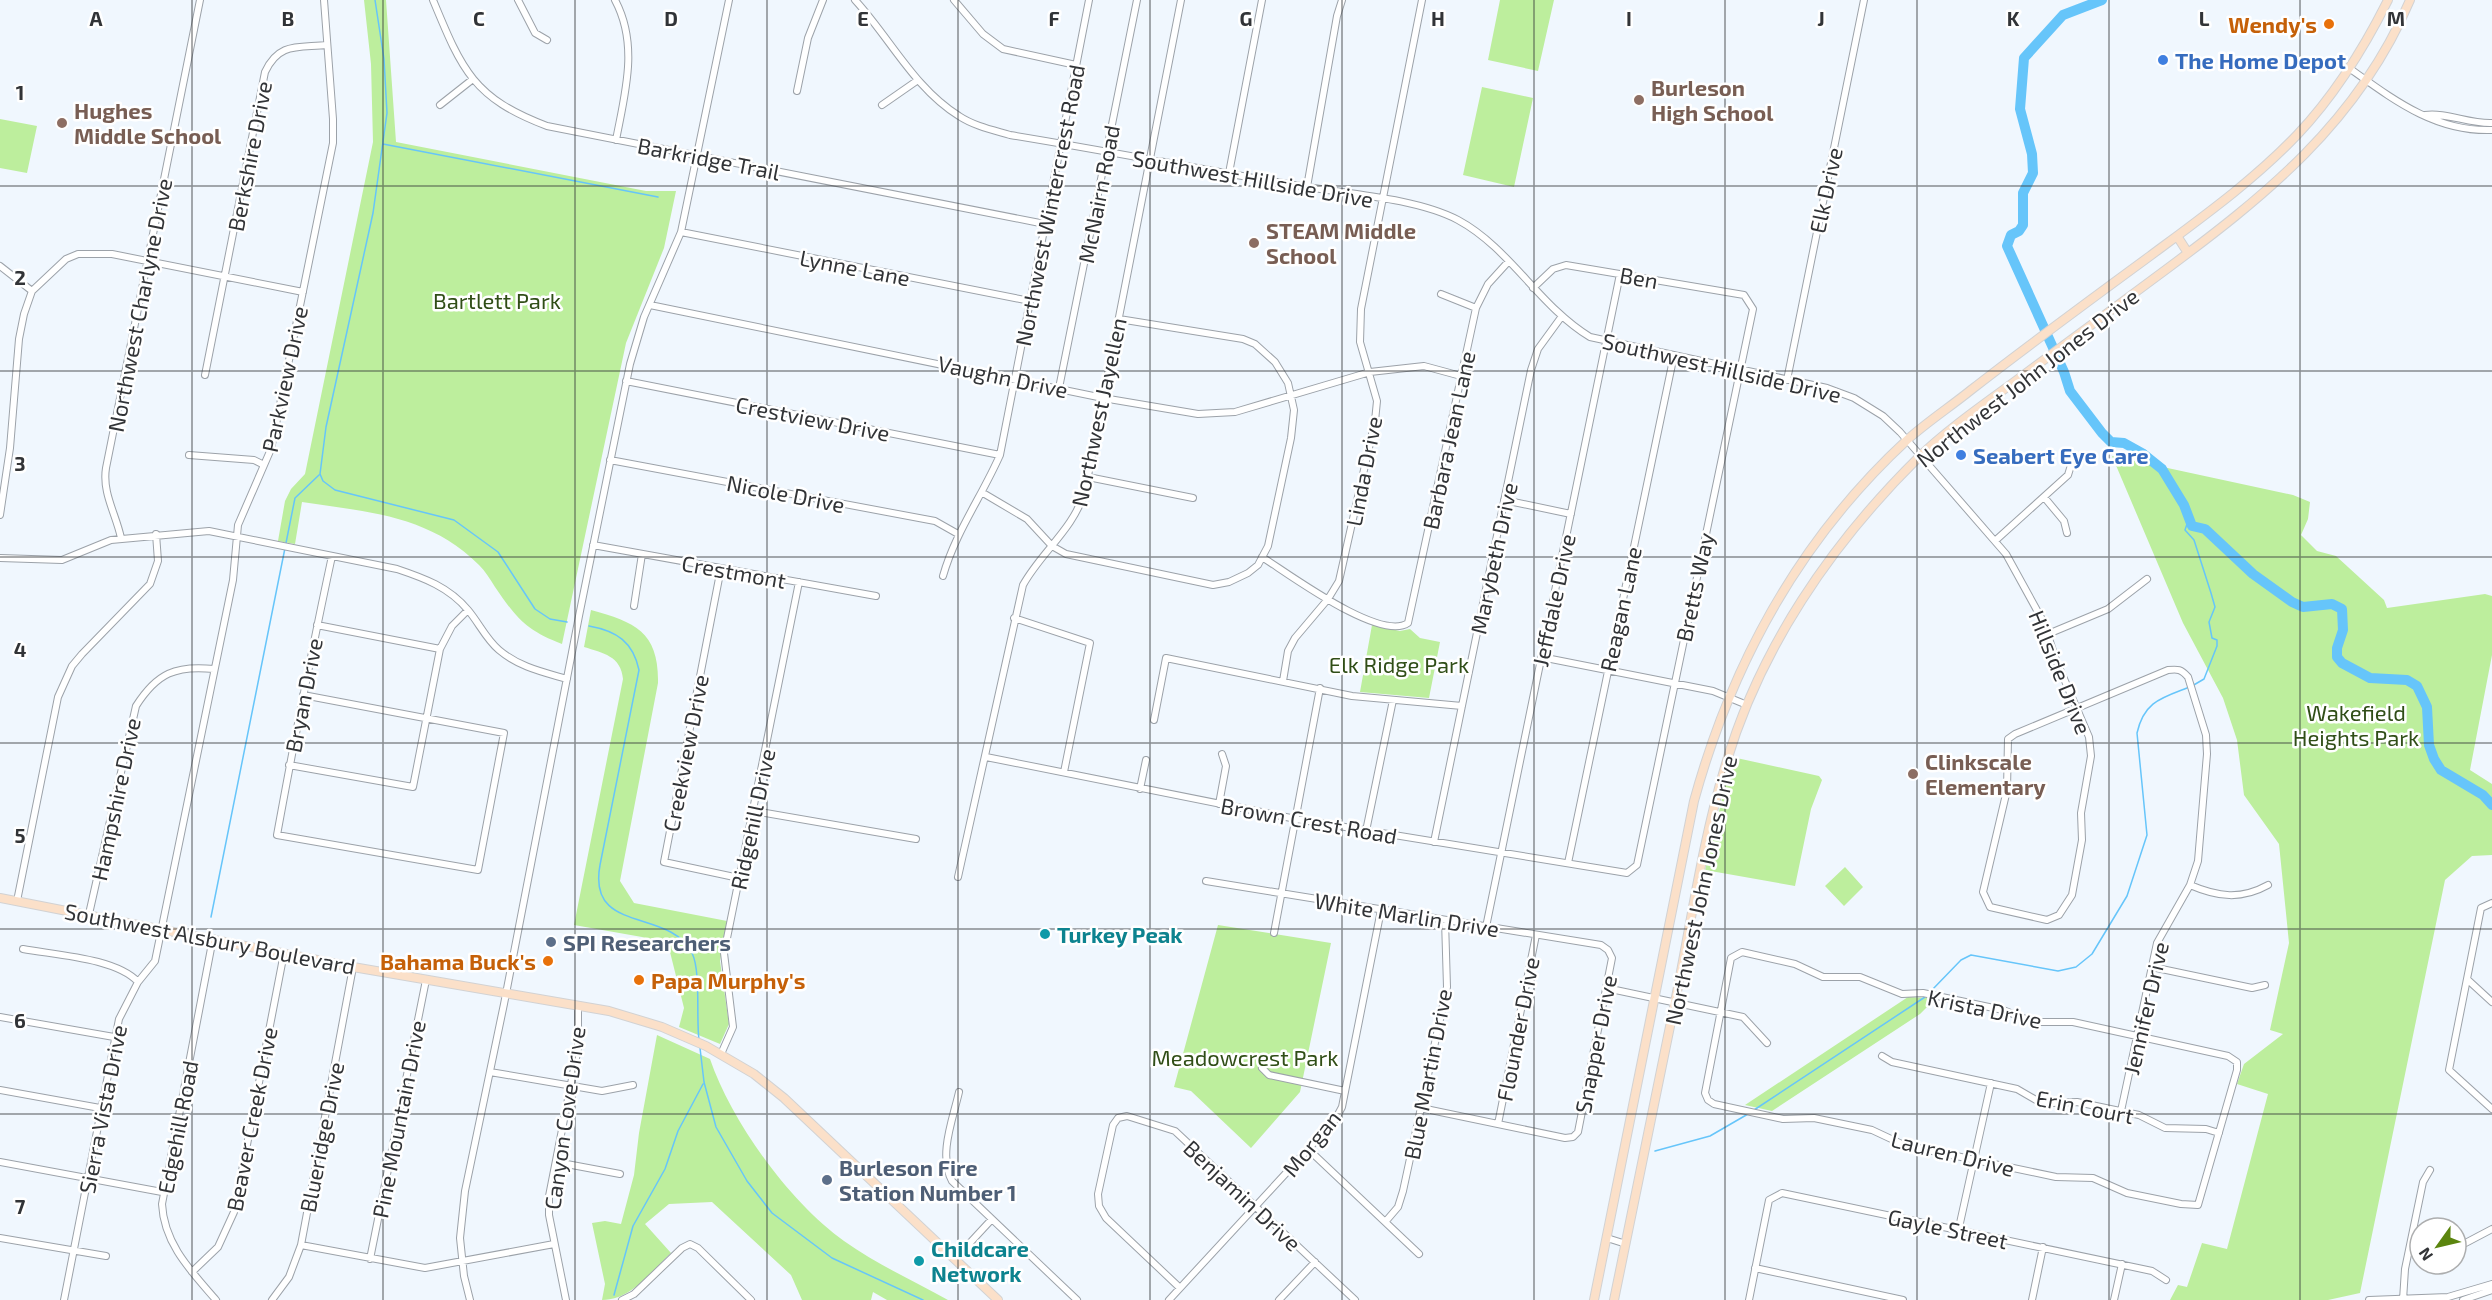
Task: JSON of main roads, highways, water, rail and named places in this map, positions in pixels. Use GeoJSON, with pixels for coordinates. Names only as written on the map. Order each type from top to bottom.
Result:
{"type":"FeatureCollection","features":[{"type":"Feature","properties":{"kind":"main road","name":"Northwest John Jones Drive"},"geometry":{"type":"LineString","coordinates":[[1594,1300],[1694,801],[1705,761],[1729,696],[1754,640],[1792,575],[1826,528],[1908,440],[2016,355],[2177,236],[2264,168],[2299,132],[2349,68],[2388,0]]}},
{"type":"Feature","properties":{"kind":"main road","name":"Northwest John Jones Drive"},"geometry":{"type":"LineString","coordinates":[[1614,1300],[1724,767],[1747,705],[1773,650],[1808,589],[1873,505],[1921,455],[2276,185],[2312,149],[2366,80],[2410,0]]}},
{"type":"Feature","properties":{"kind":"main road"},"geometry":{"type":"LineString","coordinates":[[2177,236],[2188,253]]}},
{"type":"Feature","properties":{"kind":"main road","name":"Southwest Alsbury Boulevard"},"geometry":{"type":"LineString","coordinates":[[0,898],[163,928],[353,967],[609,1011],[686,1037],[754,1074],[784,1098],[998,1300]]}},
{"type":"Feature","properties":{"kind":"waterway"},"geometry":{"type":"LineString","coordinates":[[375,0],[384,59],[387,113],[373,213],[326,427],[320,474],[323,481],[335,490],[454,520],[498,552],[535,609],[550,619],[567,622]]}},
{"type":"Feature","properties":{"kind":"waterway"},"geometry":{"type":"LineString","coordinates":[[2102,0],[2063,15],[2024,58],[2020,109],[2032,154],[2033,173],[2023,193],[2023,225],[2019,231],[2011,235],[2007,246],[2064,372],[2070,391],[2111,442],[2124,443],[2142,453],[2162,469],[2184,505],[2192,526],[2205,529],[2253,574],[2292,602],[2303,607],[2332,604],[2342,609],[2343,630],[2337,648],[2337,657],[2342,663],[2370,678],[2407,680],[2417,686],[2427,707],[2429,745],[2434,759],[2441,770],[2483,795],[2492,805]]}},
{"type":"Feature","properties":{"kind":"waterway"},"geometry":{"type":"LineString","coordinates":[[383,144],[658,197]]}},
{"type":"Feature","properties":{"kind":"waterway"},"geometry":{"type":"LineString","coordinates":[[286,543],[295,498],[319,475]]}},
{"type":"Feature","properties":{"kind":"waterway"},"geometry":{"type":"LineString","coordinates":[[2188,521],[2185,530],[2194,540],[2215,607],[2209,622],[2212,638],[2217,640],[2217,646],[2204,679],[2192,686]]}},
{"type":"Feature","properties":{"kind":"waterway"},"geometry":{"type":"LineString","coordinates":[[211,917],[285,548]]}},
{"type":"Feature","properties":{"kind":"waterway"},"geometry":{"type":"LineString","coordinates":[[589,626],[608,631],[622,639],[633,652],[639,670],[600,865],[599,887],[606,902],[617,911],[666,930],[681,939],[692,953],[697,983],[699,1040]]}},
{"type":"Feature","properties":{"kind":"waterway"},"geometry":{"type":"LineString","coordinates":[[1931,991],[1961,960],[1971,955],[2058,971],[2076,967],[2092,954],[2127,896],[2147,835],[2137,733],[2140,723],[2144,714],[2155,703],[2187,688]]}},
{"type":"Feature","properties":{"kind":"waterway"},"geometry":{"type":"LineString","coordinates":[[1754,1110],[1925,997]]}},
{"type":"Feature","properties":{"kind":"waterway"},"geometry":{"type":"LineString","coordinates":[[700,1048],[704,1082],[716,1127],[747,1181],[772,1213],[832,1258],[923,1300]]}},
{"type":"Feature","properties":{"kind":"waterway"},"geometry":{"type":"LineString","coordinates":[[614,1295],[633,1226],[665,1169],[678,1131],[703,1084]]}},
{"type":"Feature","properties":{"kind":"waterway"},"geometry":{"type":"LineString","coordinates":[[1655,1151],[1710,1136],[1748,1114]]}},
{"type":"Feature","properties":{"kind":"place","name":"Wendy's"},"geometry":{"type":"Point","coordinates":[2329,24]}},
{"type":"Feature","properties":{"kind":"place","name":"The Home Depot"},"geometry":{"type":"Point","coordinates":[2163,60]}},
{"type":"Feature","properties":{"kind":"place","name":"Burleson High School"},"geometry":{"type":"Point","coordinates":[1639,100]}},
{"type":"Feature","properties":{"kind":"place","name":"Hughes Middle School"},"geometry":{"type":"Point","coordinates":[62,123]}},
{"type":"Feature","properties":{"kind":"place","name":"STEAM Middle School"},"geometry":{"type":"Point","coordinates":[1254,243]}},
{"type":"Feature","properties":{"kind":"place","name":"Seabert Eye Care"},"geometry":{"type":"Point","coordinates":[1961,455]}},
{"type":"Feature","properties":{"kind":"place","name":"Clinkscale Elementary"},"geometry":{"type":"Point","coordinates":[1913,774]}},
{"type":"Feature","properties":{"kind":"place","name":"Turkey Peak"},"geometry":{"type":"Point","coordinates":[1045,934]}},
{"type":"Feature","properties":{"kind":"place","name":"SPI Researchers"},"geometry":{"type":"Point","coordinates":[551,942]}},
{"type":"Feature","properties":{"kind":"place","name":"Bahama Buck's"},"geometry":{"type":"Point","coordinates":[548,961]}},
{"type":"Feature","properties":{"kind":"place","name":"Papa Murphy's"},"geometry":{"type":"Point","coordinates":[639,980]}},
{"type":"Feature","properties":{"kind":"place","name":"Burleson Fire Station Number 1"},"geometry":{"type":"Point","coordinates":[827,1180]}},
{"type":"Feature","properties":{"kind":"place","name":"Childcare Network"},"geometry":{"type":"Point","coordinates":[919,1261]}},
{"type":"Feature","properties":{"kind":"park label","name":"Bartlett Park"},"geometry":{"type":"Point","coordinates":[497,300]}},
{"type":"Feature","properties":{"kind":"park label","name":"Elk Ridge Park"},"geometry":{"type":"Point","coordinates":[1399,664]}},
{"type":"Feature","properties":{"kind":"park label","name":"Wakefield Heights Park"},"geometry":{"type":"Point","coordinates":[2356,724]}},
{"type":"Feature","properties":{"kind":"park label","name":"Meadowcrest Park"},"geometry":{"type":"Point","coordinates":[1245,1057]}}]}
